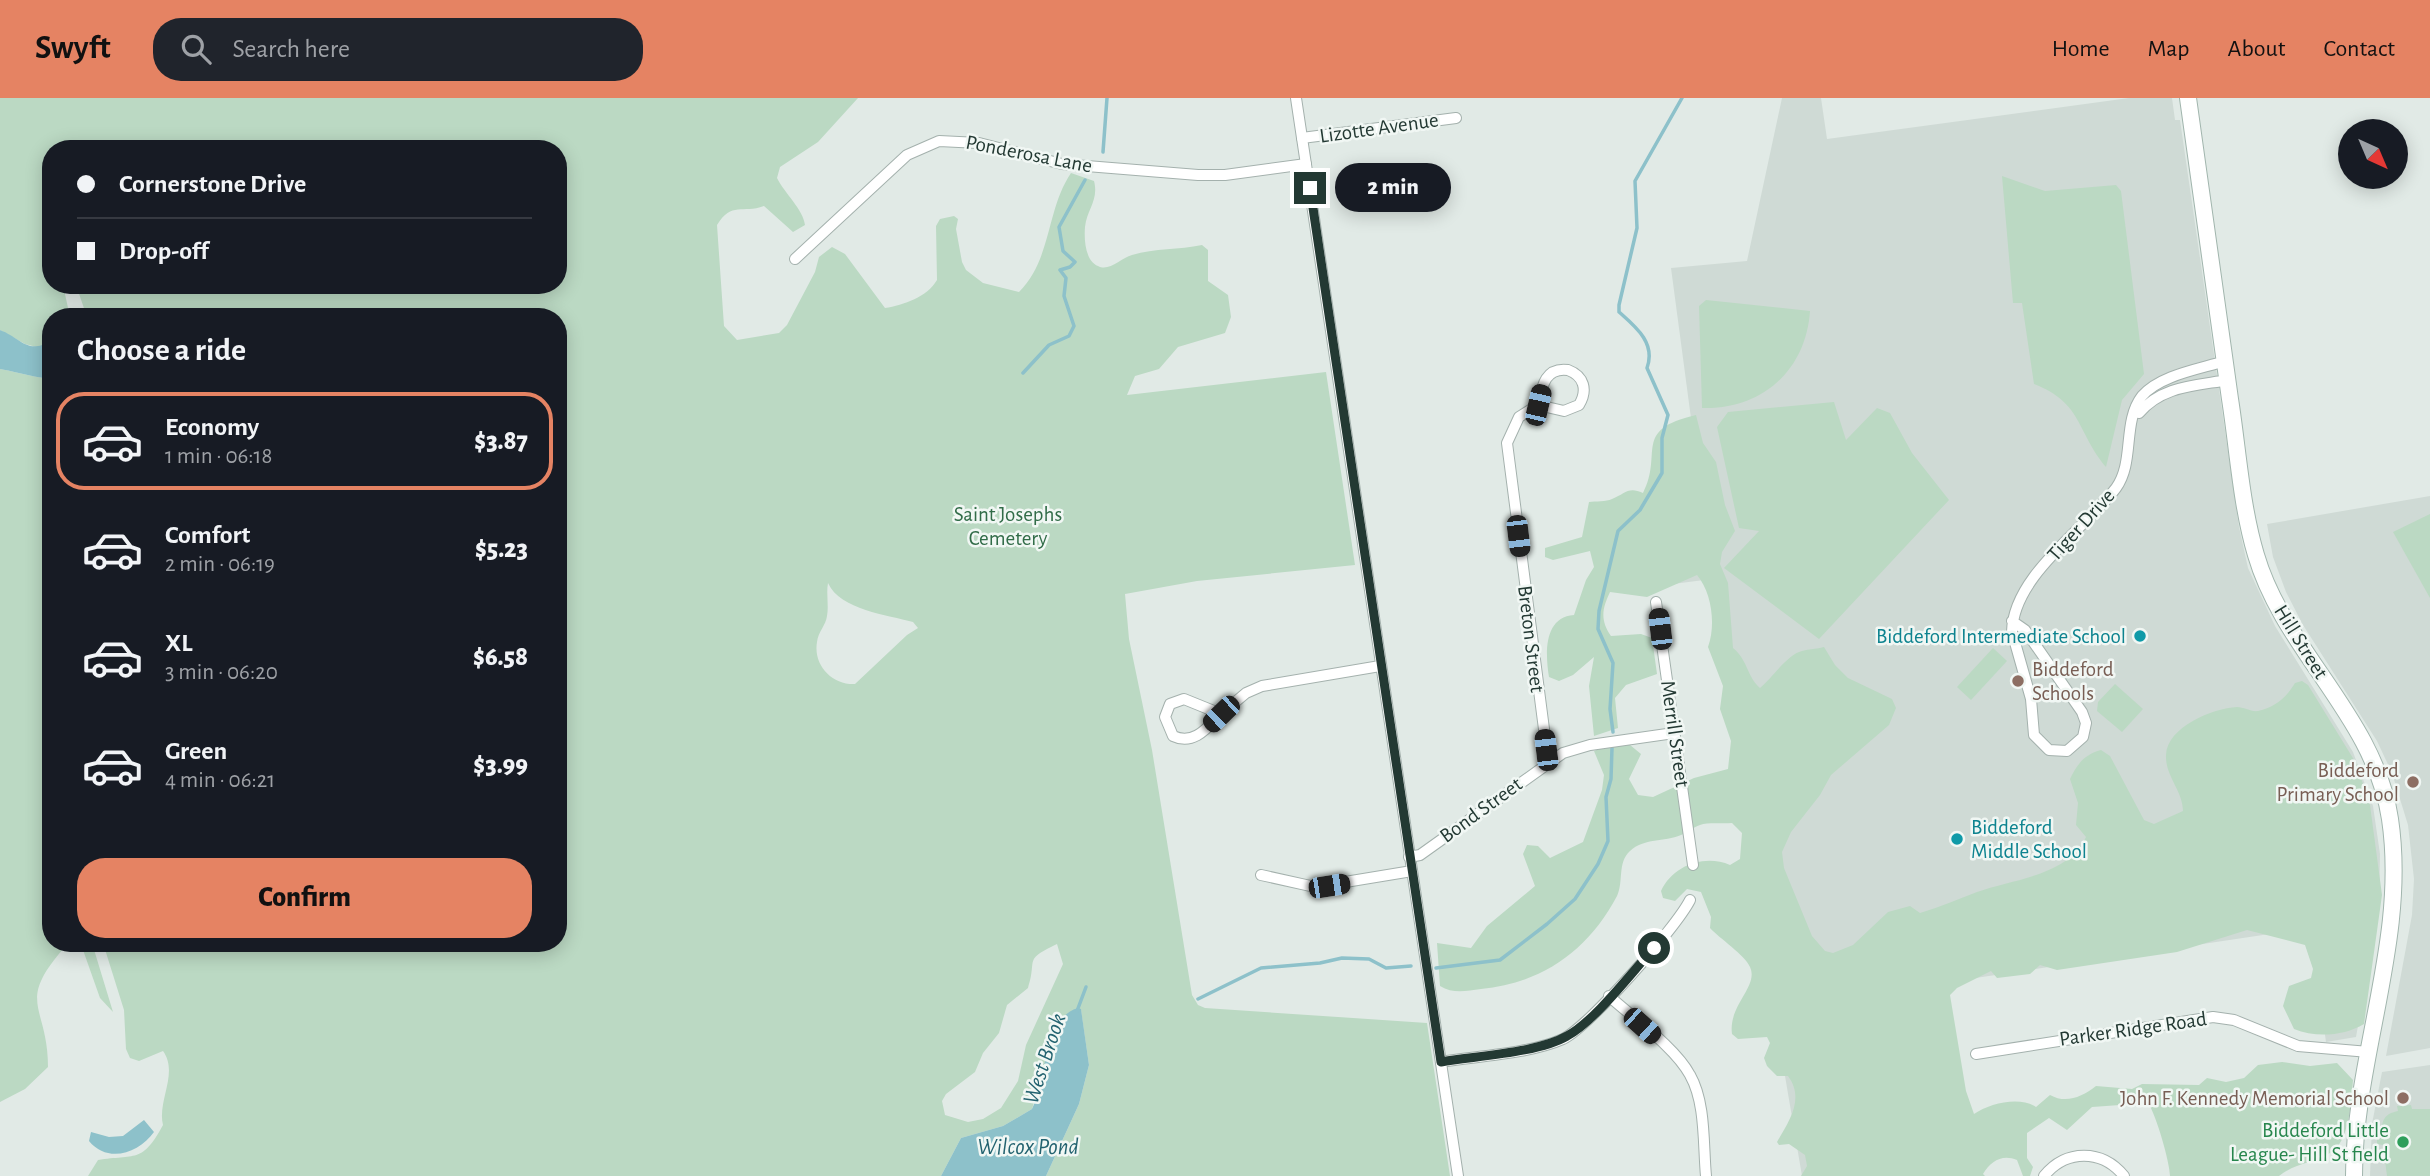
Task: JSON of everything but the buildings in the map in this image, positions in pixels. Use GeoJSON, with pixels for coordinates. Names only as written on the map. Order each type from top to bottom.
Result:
{"type":"FeatureCollection","features":[{"type":"Feature","properties":{"kind":"street"},"geometry":{"type":"LineString","coordinates":[[1296,98],[1458,1176]]}},
{"type":"Feature","properties":{"kind":"street","name":"Hill Street"},"geometry":{"type":"LineString","coordinates":[[2188,98],[2250,528],[2260,568],[2275,601],[2360,734],[2375,764],[2387,803],[2394,852],[2393,889],[2357,1118],[2354,1176]]}},
{"type":"Feature","properties":{"kind":"street","name":"Lizotte Avenue"},"geometry":{"type":"LineString","coordinates":[[1302,138],[1456,117]]}},
{"type":"Feature","properties":{"kind":"street","name":"Ponderosa Lane"},"geometry":{"type":"LineString","coordinates":[[795,259],[907,155],[939,141],[970,141],[1062,164],[1198,175],[1225,175],[1306,164]]}},
{"type":"Feature","properties":{"kind":"street","name":"Tiger Drive"},"geometry":{"type":"LineString","coordinates":[[2012,621],[2028,586],[2117,486],[2124,469],[2137,405],[2152,387],[2225,361]]}},
{"type":"Feature","properties":{"kind":"street","name":"Breton Street"},"geometry":{"type":"LineString","coordinates":[[1538,405],[1559,411],[1574,408],[1584,395],[1581,379],[1568,370],[1552,372],[1544,379],[1538,405],[1519,417],[1512,428],[1508,456],[1548,760]]}},
{"type":"Feature","properties":{"kind":"street"},"geometry":{"type":"LineString","coordinates":[[2132,421],[2150,400],[2162,393],[2228,380]]}},
{"type":"Feature","properties":{"kind":"street","name":"Merrill Street"},"geometry":{"type":"LineString","coordinates":[[1657,602],[1693,865]]}},
{"type":"Feature","properties":{"kind":"street"},"geometry":{"type":"LineString","coordinates":[[2012,621],[2025,630],[2084,717],[2082,737],[2067,751],[2049,750],[2034,735],[2031,699],[2014,642],[2012,621]]}},
{"type":"Feature","properties":{"kind":"street"},"geometry":{"type":"LineString","coordinates":[[1221,714],[1181,698],[1170,704],[1165,717],[1174,736],[1184,739],[1203,731],[1245,693],[1262,685],[1380,666]]}},
{"type":"Feature","properties":{"kind":"street","name":"Bond Street"},"geometry":{"type":"LineString","coordinates":[[1409,857],[1420,855],[1548,760],[1590,745],[1674,733]]}},
{"type":"Feature","properties":{"kind":"street"},"geometry":{"type":"LineString","coordinates":[[1261,875],[1315,887],[1412,871]]}},
{"type":"Feature","properties":{"kind":"street"},"geometry":{"type":"LineString","coordinates":[[1441,1062],[1561,1040],[1581,1026],[1676,924],[1690,900]]}},
{"type":"Feature","properties":{"kind":"street"},"geometry":{"type":"LineString","coordinates":[[1609,996],[1675,1057],[1690,1076],[1699,1105],[1706,1176]]}},
{"type":"Feature","properties":{"kind":"street","name":"Parker Ridge Road"},"geometry":{"type":"LineString","coordinates":[[1976,1054],[2213,1017],[2234,1020],[2298,1046],[2369,1052]]}},
{"type":"Feature","properties":{"kind":"street"},"geometry":{"type":"LineString","coordinates":[[2044,1176],[2064,1159],[2087,1155],[2110,1162],[2124,1176]]}},
{"type":"Feature","properties":{"kind":"shaded area","name":"Biddeford Schools"},"geometry":{"type":"Polygon","coordinates":[[[1782,98],[1821,98],[1827,139],[2129,98],[2172,98],[2175,120],[2180,120],[2239,527],[2248,568],[2275,626],[2353,752],[2373,806],[2380,854],[2379,908],[2356,1037],[2326,1042],[2310,928],[1942,983],[1802,1176],[1749,864],[1712,579],[1665,585],[1706,531],[1671,268],[1747,261],[1782,98]]]}},
{"type":"Feature","properties":{"kind":"shaded area","name":"Biddeford Primary School"},"geometry":{"type":"Polygon","coordinates":[[[2430,496],[2430,1048],[2386,1056],[2412,915],[2414,879],[2408,825],[2392,773],[2377,741],[2303,625],[2286,592],[2273,557],[2267,524],[2430,496]]]}},
{"type":"Feature","properties":{"kind":"shaded area","name":"John F. Kennedy Memorial School"},"geometry":{"type":"Polygon","coordinates":[[[2430,1065],[2430,1176],[2370,1176],[2372,1124],[2382,1072],[2430,1065]]]}},
{"type":"Feature","properties":{"kind":"green space","name":"Saint Josephs Cemetery"},"geometry":{"type":"Polygon","coordinates":[[[0,98],[858,98],[818,142],[780,167],[777,178],[801,213],[805,225],[793,232],[764,206],[728,213],[717,225],[724,326],[737,340],[779,333],[787,325],[815,272],[819,257],[832,247],[845,254],[885,308],[921,296],[937,280],[936,226],[940,219],[954,216],[958,219],[956,229],[966,270],[983,283],[1019,292],[1038,265],[1057,203],[1071,173],[1094,181],[1095,194],[1085,232],[1086,249],[1094,263],[1106,267],[1141,253],[1202,245],[1208,250],[1208,281],[1228,295],[1231,317],[1225,333],[1178,347],[1159,369],[1135,376],[1127,395],[1326,372],[1355,565],[1197,581],[1125,594],[1129,639],[1152,750],[1192,995],[1198,1005],[1205,1008],[1427,1023],[1450,1176],[1046,1176],[1079,1104],[1089,1065],[1081,1010],[1048,1046],[1047,1060],[1032,1109],[1003,1126],[961,1138],[941,1176],[88,1176],[98,1160],[136,1155],[143,1152],[156,1137],[163,1125],[169,1068],[163,1051],[139,1061],[130,1058],[126,1049],[124,1010],[106,952],[567,952],[567,308],[84,308],[79,294],[567,294],[567,140],[42,140],[42,294],[65,294],[68,308],[42,308],[42,347],[25,344],[0,330],[0,98]],[[828,583],[827,616],[818,638],[818,658],[821,666],[832,677],[855,684],[918,628],[913,622],[854,605],[834,592],[828,583]],[[1057,944],[1035,957],[1028,988],[1007,1005],[999,1033],[983,1053],[975,1072],[946,1094],[942,1101],[945,1115],[968,1122],[983,1119],[1001,1108],[1018,1081],[1026,1045],[1063,964],[1057,944]]]}},
{"type":"Feature","properties":{"kind":"green space"},"geometry":{"type":"Polygon","coordinates":[[[2002,176],[2045,191],[2116,185],[2121,191],[2144,374],[2122,400],[2106,467],[2070,409],[2062,400],[2034,384],[2022,303],[2013,303],[2002,176]]]}},
{"type":"Feature","properties":{"kind":"green space"},"geometry":{"type":"Polygon","coordinates":[[[1706,300],[1810,311],[1807,332],[1790,368],[1761,394],[1724,407],[1702,408],[1699,306],[1706,300]]]}},
{"type":"Feature","properties":{"kind":"green space"},"geometry":{"type":"Polygon","coordinates":[[[0,369],[42,378],[42,952],[61,952],[49,967],[37,994],[47,1046],[48,1067],[25,1089],[0,1102],[0,369]]]}},
{"type":"Feature","properties":{"kind":"green space"},"geometry":{"type":"Polygon","coordinates":[[[1834,402],[1846,440],[1877,408],[1890,413],[1912,453],[1949,500],[1819,639],[1724,568],[1759,531],[1739,528],[1717,427],[1728,412],[1834,402]]]}},
{"type":"Feature","properties":{"kind":"green space"},"geometry":{"type":"Polygon","coordinates":[[[1696,415],[1703,443],[1716,462],[1725,505],[1735,531],[1722,552],[1720,564],[1728,583],[1733,648],[1742,658],[1752,679],[1760,688],[1797,653],[1824,647],[1835,665],[1848,678],[1892,699],[1896,708],[1889,725],[1831,775],[1820,795],[1791,832],[1782,852],[1784,868],[1812,936],[1825,951],[1833,953],[1853,945],[1888,912],[1910,906],[1920,913],[2038,874],[2066,860],[2078,850],[2086,837],[2076,825],[2078,803],[2070,779],[2082,760],[2095,752],[2101,750],[2110,756],[2144,820],[2154,824],[2183,811],[2166,763],[2168,745],[2174,736],[2204,715],[2237,707],[2255,711],[2264,709],[2280,701],[2295,683],[2302,681],[2308,685],[2356,763],[2370,805],[2382,895],[2364,1024],[2348,1031],[2330,1034],[2311,1034],[2294,1029],[2283,1006],[2289,986],[2311,978],[2313,969],[2305,945],[2247,930],[2177,952],[2057,970],[2040,965],[2030,974],[1997,978],[1991,971],[1957,988],[1950,995],[1966,1091],[1974,1114],[2005,1102],[2022,1102],[2036,1107],[2050,1095],[2062,1099],[2074,1098],[2096,1086],[2132,1089],[2142,1084],[2199,1085],[2207,1078],[2226,1082],[2244,1078],[2258,1065],[2282,1062],[2310,1066],[2337,1063],[2353,1080],[2346,1131],[2337,1148],[2279,1176],[2170,1176],[2162,1139],[2148,1103],[2092,1107],[2067,1130],[2049,1118],[2027,1133],[2027,1158],[2033,1167],[2030,1176],[2023,1176],[2017,1160],[2002,1158],[1990,1165],[1983,1174],[1985,1176],[1801,1176],[1807,1166],[1805,1155],[1789,1144],[1779,1145],[1777,1142],[1793,1110],[1793,1085],[1788,1076],[1777,1076],[1767,1066],[1764,1058],[1770,1043],[1767,1037],[1738,1039],[1732,1034],[1734,1014],[1750,982],[1750,967],[1743,957],[1710,928],[1711,917],[1701,892],[1687,889],[1675,901],[1663,898],[1661,891],[1673,874],[1691,864],[1710,861],[1730,865],[1740,859],[1742,833],[1732,823],[1703,824],[1675,837],[1641,844],[1630,851],[1623,861],[1617,896],[1605,916],[1592,933],[1561,961],[1524,980],[1503,986],[1455,991],[1440,986],[1437,943],[1471,948],[1487,926],[1535,886],[1523,854],[1527,845],[1538,846],[1550,858],[1583,842],[1602,790],[1604,775],[1594,751],[1606,746],[1630,745],[1641,754],[1629,779],[1638,795],[1653,797],[1694,778],[1728,769],[1731,741],[1720,709],[1723,686],[1708,647],[1712,629],[1711,610],[1706,591],[1697,575],[1647,597],[1610,592],[1603,614],[1607,630],[1611,636],[1641,634],[1652,638],[1657,674],[1626,685],[1615,698],[1618,728],[1594,736],[1589,686],[1594,657],[1573,675],[1559,681],[1549,677],[1548,668],[1547,647],[1552,629],[1564,617],[1574,615],[1586,580],[1594,567],[1590,551],[1553,560],[1545,557],[1545,548],[1582,537],[1589,502],[1610,500],[1630,491],[1643,493],[1649,479],[1656,436],[1663,428],[1676,421],[1696,415]]]}},
{"type":"Feature","properties":{"kind":"green space"},"geometry":{"type":"Polygon","coordinates":[[[2430,514],[2430,598],[2393,532],[2430,514]]]}},
{"type":"Feature","properties":{"kind":"green space"},"geometry":{"type":"Polygon","coordinates":[[[1993,648],[2007,661],[1971,700],[1957,687],[1993,648]]]}},
{"type":"Feature","properties":{"kind":"green space"},"geometry":{"type":"Polygon","coordinates":[[[2115,684],[2143,709],[2122,732],[2097,711],[2098,702],[2115,684]]]}},
{"type":"Feature","properties":{"kind":"green space"},"geometry":{"type":"Polygon","coordinates":[[[84,952],[95,952],[113,1012],[100,998],[84,952]]]}},
{"type":"Feature","properties":{"kind":"green space","name":"Biddeford Little League- Hill St field"},"geometry":{"type":"Polygon","coordinates":[[[2411,1105],[2412,1109],[2430,1109],[2430,1176],[2387,1176],[2383,1145],[2377,1144],[2377,1131],[2381,1131],[2387,1115],[2398,1111],[2397,1106],[2411,1105]]]}},
{"type":"Feature","properties":{"kind":"water"},"geometry":{"type":"Polygon","coordinates":[[[0,330],[24,344],[42,345],[42,378],[0,369],[0,330]]]}},
{"type":"Feature","properties":{"kind":"water","name":"Wilcox Pond"},"geometry":{"type":"Polygon","coordinates":[[[1081,1009],[1089,1065],[1079,1104],[1046,1176],[941,1176],[961,1138],[1003,1126],[1032,1109],[1052,1037],[1067,1014],[1081,1009]]]}},
{"type":"Feature","properties":{"kind":"water"},"geometry":{"type":"Polygon","coordinates":[[[144,1120],[154,1132],[132,1150],[114,1154],[97,1148],[89,1141],[91,1132],[109,1137],[123,1136],[144,1120]]]}},
{"type":"Feature","properties":{"kind":"waterway","name":"West Brook"},"geometry":{"type":"LineString","coordinates":[[1103,152],[1107,98]]}},
{"type":"Feature","properties":{"kind":"waterway"},"geometry":{"type":"LineString","coordinates":[[1613,732],[1610,709],[1613,663],[1598,629],[1599,611],[1618,531],[1640,510],[1662,473],[1662,438],[1668,415],[1647,368],[1647,343],[1619,312],[1619,305],[1637,228],[1635,181],[1682,98]]}},
{"type":"Feature","properties":{"kind":"waterway","name":"West Brook"},"geometry":{"type":"LineString","coordinates":[[1023,373],[1049,345],[1069,336],[1074,326],[1064,296],[1066,278],[1060,270],[1075,262],[1063,251],[1059,227],[1085,180]]}},
{"type":"Feature","properties":{"kind":"waterway"},"geometry":{"type":"LineString","coordinates":[[1436,968],[1500,960],[1575,899],[1598,864],[1608,841],[1606,797],[1611,779],[1612,748]]}},
{"type":"Feature","properties":{"kind":"waterway"},"geometry":{"type":"LineString","coordinates":[[1198,999],[1261,968],[1320,963],[1342,958],[1369,959],[1386,968],[1411,966]]}},
{"type":"Feature","properties":{"kind":"waterway","name":"West Brook"},"geometry":{"type":"LineString","coordinates":[[1077,1011],[1086,987]]}},
{"type":"Feature","properties":{"kind":"place","name":"Biddeford Intermediate School"},"geometry":{"type":"Point","coordinates":[2140,636]}},
{"type":"Feature","properties":{"kind":"place","name":"Biddeford Schools"},"geometry":{"type":"Point","coordinates":[2018,681]}},
{"type":"Feature","properties":{"kind":"place","name":"Biddeford Primary School"},"geometry":{"type":"Point","coordinates":[2413,782]}},
{"type":"Feature","properties":{"kind":"place","name":"Biddeford Middle School"},"geometry":{"type":"Point","coordinates":[1957,839]}},
{"type":"Feature","properties":{"kind":"place","name":"John F. Kennedy Memorial School"},"geometry":{"type":"Point","coordinates":[2403,1098]}},
{"type":"Feature","properties":{"kind":"place","name":"Biddeford Little League- Hill St field"},"geometry":{"type":"Point","coordinates":[2403,1142]}},
{"type":"Feature","properties":{"kind":"route"},"geometry":{"type":"LineString","coordinates":[[1310,188],[1441,1062],[1542,1045],[1567,1036],[1589,1018],[1654,948]]}}]}
